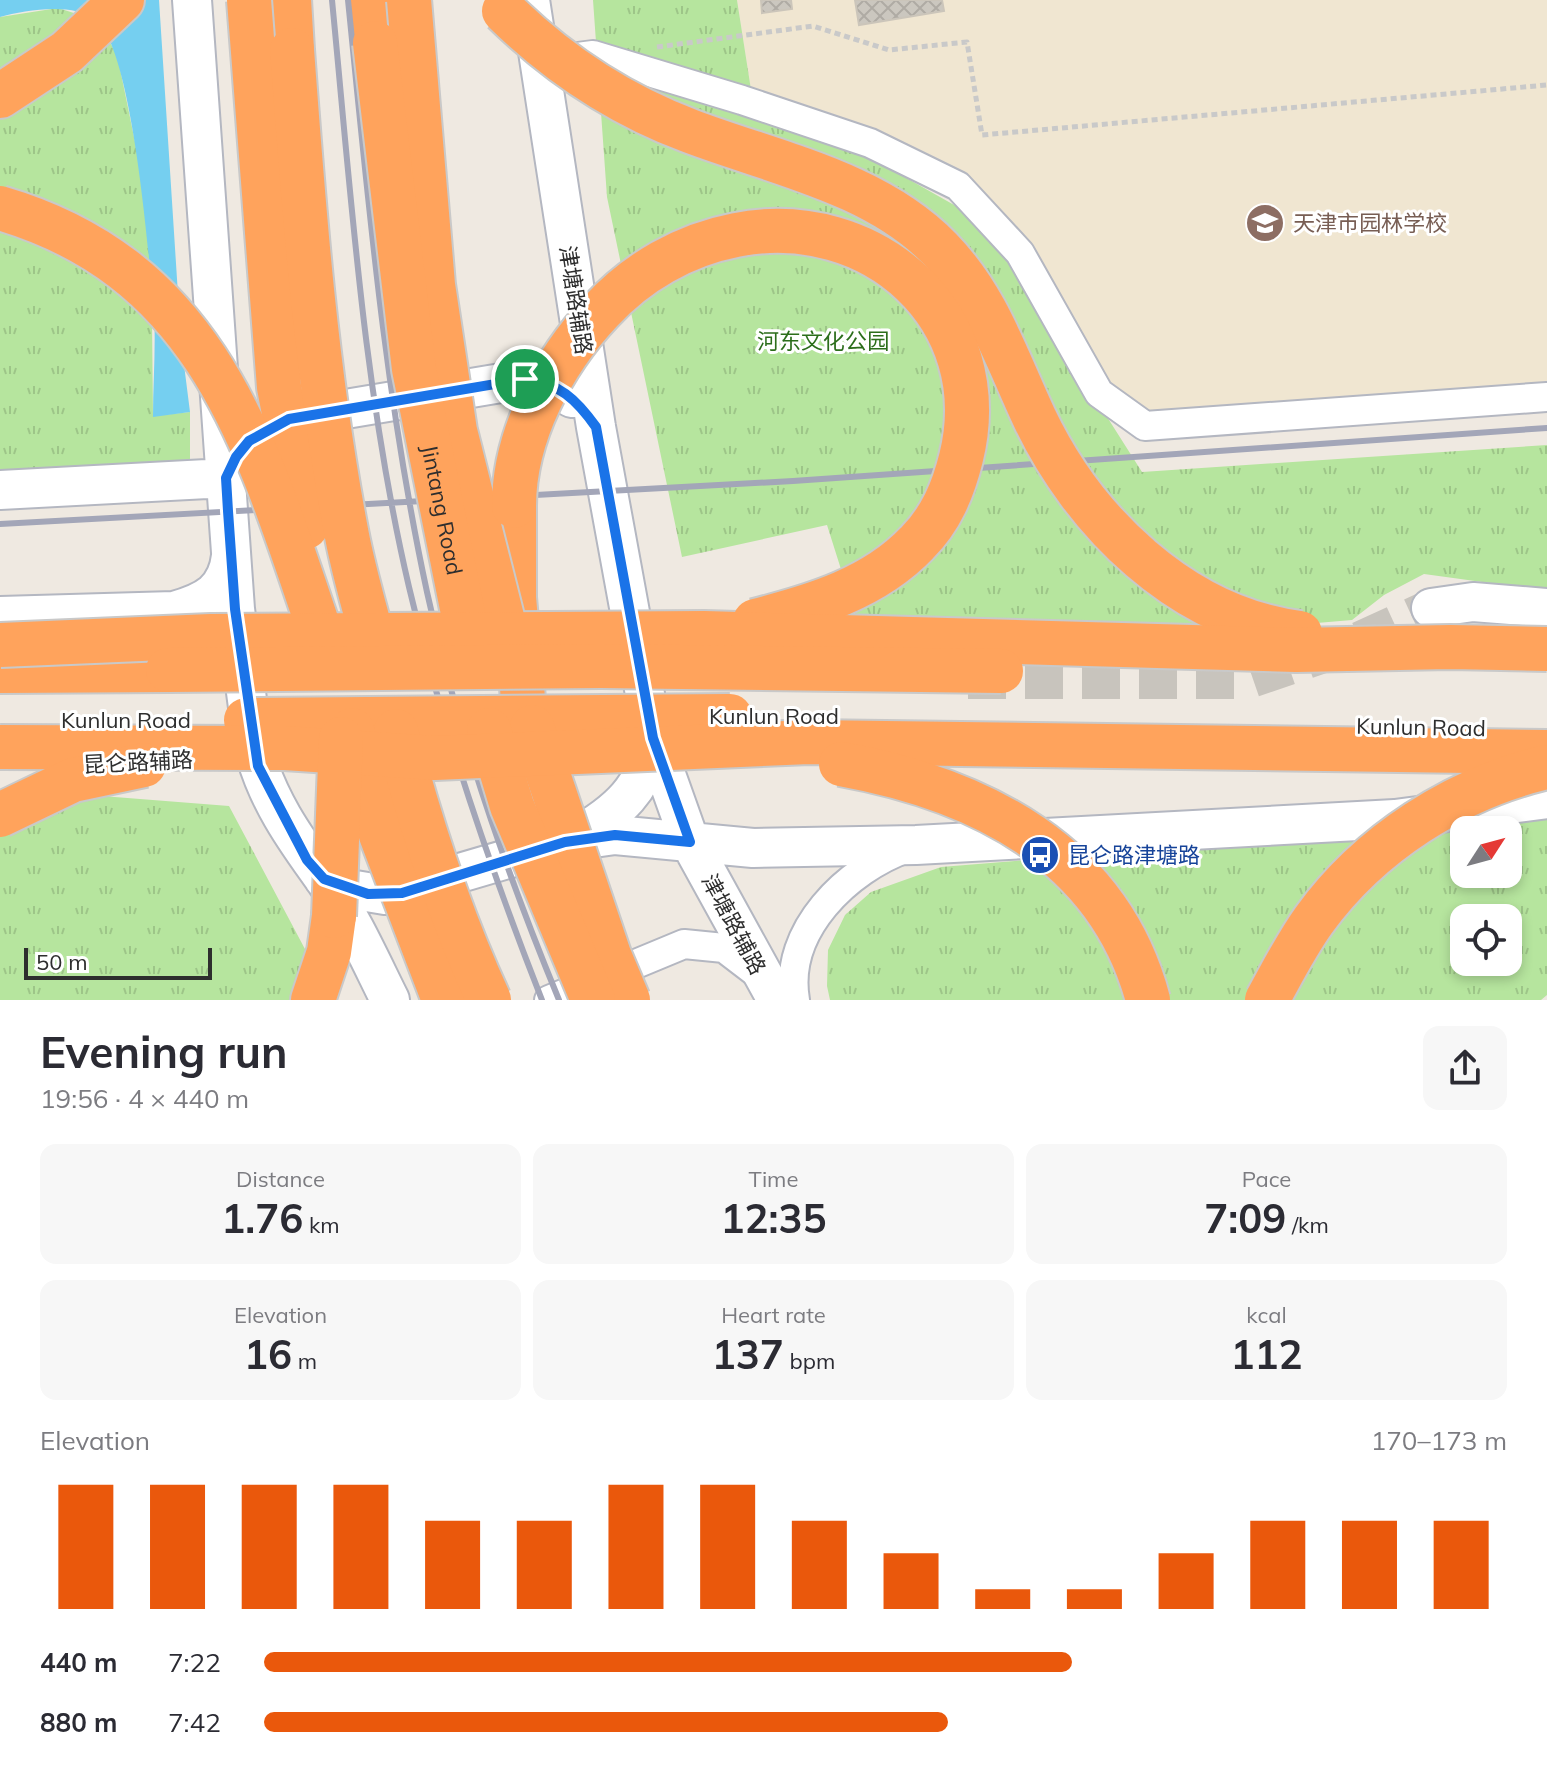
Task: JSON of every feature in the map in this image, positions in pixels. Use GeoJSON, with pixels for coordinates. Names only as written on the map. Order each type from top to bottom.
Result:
{"type":"FeatureCollection","features":[{"type":"Feature","properties":{"kind":"highway"},"geometry":{"type":"LineString","coordinates":[[0,96],[67,52],[122,0]]}},
{"type":"Feature","properties":{"kind":"highway"},"geometry":{"type":"LineString","coordinates":[[249,0],[279,387],[328,655]]}},
{"type":"Feature","properties":{"kind":"highway"},"geometry":{"type":"LineString","coordinates":[[289,0],[309,273],[347,538],[417,813],[466,952],[489,1000]]}},
{"type":"Feature","properties":{"kind":"highway","name":"Jintang Road"},"geometry":{"type":"LineString","coordinates":[[372,0],[414,369],[460,610],[488,729],[512,806],[593,1000]]}},
{"type":"Feature","properties":{"kind":"highway"},"geometry":{"type":"LineString","coordinates":[[409,0],[433,285],[455,431],[482,548],[523,699],[628,1000]]}},
{"type":"Feature","properties":{"kind":"highway"},"geometry":{"type":"LineString","coordinates":[[495,0],[545,51],[608,93],[692,132],[784,162],[854,191],[938,246],[965,277],[989,314],[1033,416],[1093,514],[1156,570],[1226,611],[1293,632],[1450,647]]}},
{"type":"Feature","properties":{"kind":"highway"},"geometry":{"type":"LineString","coordinates":[[0,208],[70,234],[126,269],[170,311],[212,364],[255,447],[342,696],[381,835],[444,1000]]}},
{"type":"Feature","properties":{"kind":"highway"},"geometry":{"type":"LineString","coordinates":[[523,699],[514,598],[514,483],[537,407],[566,354],[590,322],[624,289],[661,262],[698,244],[763,230],[790,229],[846,239],[872,251],[909,279],[945,326],[958,356],[967,400],[964,445],[953,487],[919,542],[896,563],[863,584],[795,611],[704,633]]}},
{"type":"Feature","properties":{"kind":"highway"},"geometry":{"type":"LineString","coordinates":[[0,645],[211,636],[704,633],[1296,650],[1547,649]]}},
{"type":"Feature","properties":{"kind":"highway"},"geometry":{"type":"LineString","coordinates":[[0,637],[64,644]]}},
{"type":"Feature","properties":{"kind":"highway"},"geometry":{"type":"LineString","coordinates":[[0,671],[601,666],[1547,679]]}},
{"type":"Feature","properties":{"kind":"highway"},"geometry":{"type":"LineString","coordinates":[[313,1000],[329,952],[334,916],[342,696]]}},
{"type":"Feature","properties":{"kind":"highway","name":"Kunlun Road"},"geometry":{"type":"LineString","coordinates":[[0,720],[994,717],[1547,729]]}},
{"type":"Feature","properties":{"kind":"highway"},"geometry":{"type":"LineString","coordinates":[[662,742],[824,761],[896,774],[942,788],[999,814],[1046,846],[1078,875],[1118,926],[1140,970],[1148,1000]]}},
{"type":"Feature","properties":{"kind":"highway"},"geometry":{"type":"LineString","coordinates":[[0,815],[53,787],[93,775],[159,762],[276,767],[662,742],[1547,752]]}},
{"type":"Feature","properties":{"kind":"highway"},"geometry":{"type":"LineString","coordinates":[[0,747],[276,767]]}},
{"type":"Feature","properties":{"kind":"highway"},"geometry":{"type":"LineString","coordinates":[[1267,1000],[1316,917],[1397,837],[1451,802],[1516,774],[1547,767]]}},
{"type":"Feature","properties":{"kind":"highway"},"geometry":{"type":"LineString","coordinates":[[591,900],[640,1000]]}},
{"type":"Feature","properties":{"kind":"main road"},"geometry":{"type":"LineString","coordinates":[[192,0],[222,392],[231,556],[253,745],[276,767],[295,841],[324,879],[390,1000]]}},
{"type":"Feature","properties":{"kind":"main road","name":"津塘路辅路"},"geometry":{"type":"LineString","coordinates":[[530,0],[596,427],[662,742],[690,842],[779,993]]}},
{"type":"Feature","properties":{"kind":"main road"},"geometry":{"type":"LineString","coordinates":[[226,478],[249,441],[289,419],[525,379],[543,381],[564,390],[596,427]]}},
{"type":"Feature","properties":{"kind":"main road"},"geometry":{"type":"LineString","coordinates":[[0,490],[226,478]]}},
{"type":"Feature","properties":{"kind":"main road"},"geometry":{"type":"LineString","coordinates":[[0,616],[174,611],[197,604],[217,592],[227,577],[231,556]]}},
{"type":"Feature","properties":{"kind":"main road"},"geometry":{"type":"LineString","coordinates":[[1431,608],[1473,602],[1547,608]]}},
{"type":"Feature","properties":{"kind":"main road"},"geometry":{"type":"LineString","coordinates":[[565,842],[614,813],[632,795],[662,742]]}},
{"type":"Feature","properties":{"kind":"main road","name":"昆仑路辅路"},"geometry":{"type":"LineString","coordinates":[[0,769],[220,759],[247,767],[276,767]]}},
{"type":"Feature","properties":{"kind":"main road"},"geometry":{"type":"LineString","coordinates":[[324,879],[368,894],[402,893],[565,842],[615,835],[753,848],[916,845],[1395,819],[1547,799]]}},
{"type":"Feature","properties":{"kind":"street"},"geometry":{"type":"LineString","coordinates":[[538,62],[593,55],[870,143],[958,186],[1020,253],[1099,393],[1145,426],[1547,397]]}},
{"type":"Feature","properties":{"kind":"street"},"geometry":{"type":"LineString","coordinates":[[549,1000],[684,944],[724,948],[741,958],[779,993],[821,909],[851,879],[888,855],[916,845]]}},
{"type":"Feature","properties":{"kind":"path"},"geometry":{"type":"LineString","coordinates":[[656,47],[813,26],[889,50],[967,42],[982,135],[1547,85]]}},
{"type":"Feature","properties":{"kind":"shaded area","name":"天津市园林学校"},"geometry":{"type":"Polygon","coordinates":[[[737,0],[1547,0],[1547,405],[1133,433],[970,205],[832,136],[754,109],[737,0]]]}},
{"type":"Feature","properties":{"kind":"green space","name":"河东文化公园"},"geometry":{"type":"Polygon","coordinates":[[[593,0],[737,0],[754,109],[832,136],[963,210],[996,242],[1142,472],[1547,445],[1547,591],[1424,574],[1384,595],[1352,620],[1212,632],[858,623],[827,525],[682,557],[607,197],[593,0]]]}},
{"type":"Feature","properties":{"kind":"green space"},"geometry":{"type":"Polygon","coordinates":[[[58,8],[96,20],[117,54],[151,220],[153,416],[190,412],[190,465],[0,476],[0,17],[58,8]]]}},
{"type":"Feature","properties":{"kind":"green space"},"geometry":{"type":"Polygon","coordinates":[[[13,789],[229,806],[332,1000],[0,1000],[0,791],[13,789]]]}},
{"type":"Feature","properties":{"kind":"green space"},"geometry":{"type":"Polygon","coordinates":[[[1547,812],[1547,995],[1541,1000],[830,1000],[827,986],[828,950],[845,915],[871,892],[941,867],[1450,823],[1450,888],[1522,888],[1522,816],[1510,816],[1547,812]]]}},
{"type":"Feature","properties":{"kind":"water"},"geometry":{"type":"Polygon","coordinates":[[[0,0],[159,0],[181,341],[190,412],[153,417],[154,312],[143,204],[129,111],[109,39],[96,20],[75,11],[36,10],[0,17],[0,0]]]}},
{"type":"Feature","properties":{"kind":"building"},"geometry":{"type":"Polygon","coordinates":[[[761,0],[791,0],[792,9],[762,13],[761,0]]]}},
{"type":"Feature","properties":{"kind":"building"},"geometry":{"type":"Polygon","coordinates":[[[855,0],[942,0],[944,11],[859,25],[855,0]]]}},
{"type":"Feature","properties":{"kind":"tunnel"},"geometry":{"type":"LineString","coordinates":[[968,680],[1248,680],[1350,645],[1431,608]]}},
{"type":"Feature","properties":{"kind":"railway"},"geometry":{"type":"LineString","coordinates":[[332,0],[370,368],[409,587],[452,744],[485,847],[542,1000]]}},
{"type":"Feature","properties":{"kind":"railway"},"geometry":{"type":"LineString","coordinates":[[348,0],[389,371],[412,519],[427,592],[453,696],[484,799],[559,1000]]}},
{"type":"Feature","properties":{"kind":"railway"},"geometry":{"type":"LineString","coordinates":[[0,524],[793,481],[1547,428]]}},
{"type":"Feature","properties":{"kind":"place","name":"天津市园林学校"},"geometry":{"type":"Point","coordinates":[1265,223]}},
{"type":"Feature","properties":{"kind":"place","name":"昆仑路津塘路"},"geometry":{"type":"Point","coordinates":[1040,855]}},
{"type":"Feature","properties":{"kind":"route"},"geometry":{"type":"LineString","coordinates":[[525,379],[543,381],[564,390],[596,427],[653,738],[690,842],[615,835],[565,842],[402,893],[368,894],[343,888],[324,879],[307,860],[258,766],[235,609],[226,478],[236,457],[249,441],[289,419],[525,379]]}}]}
